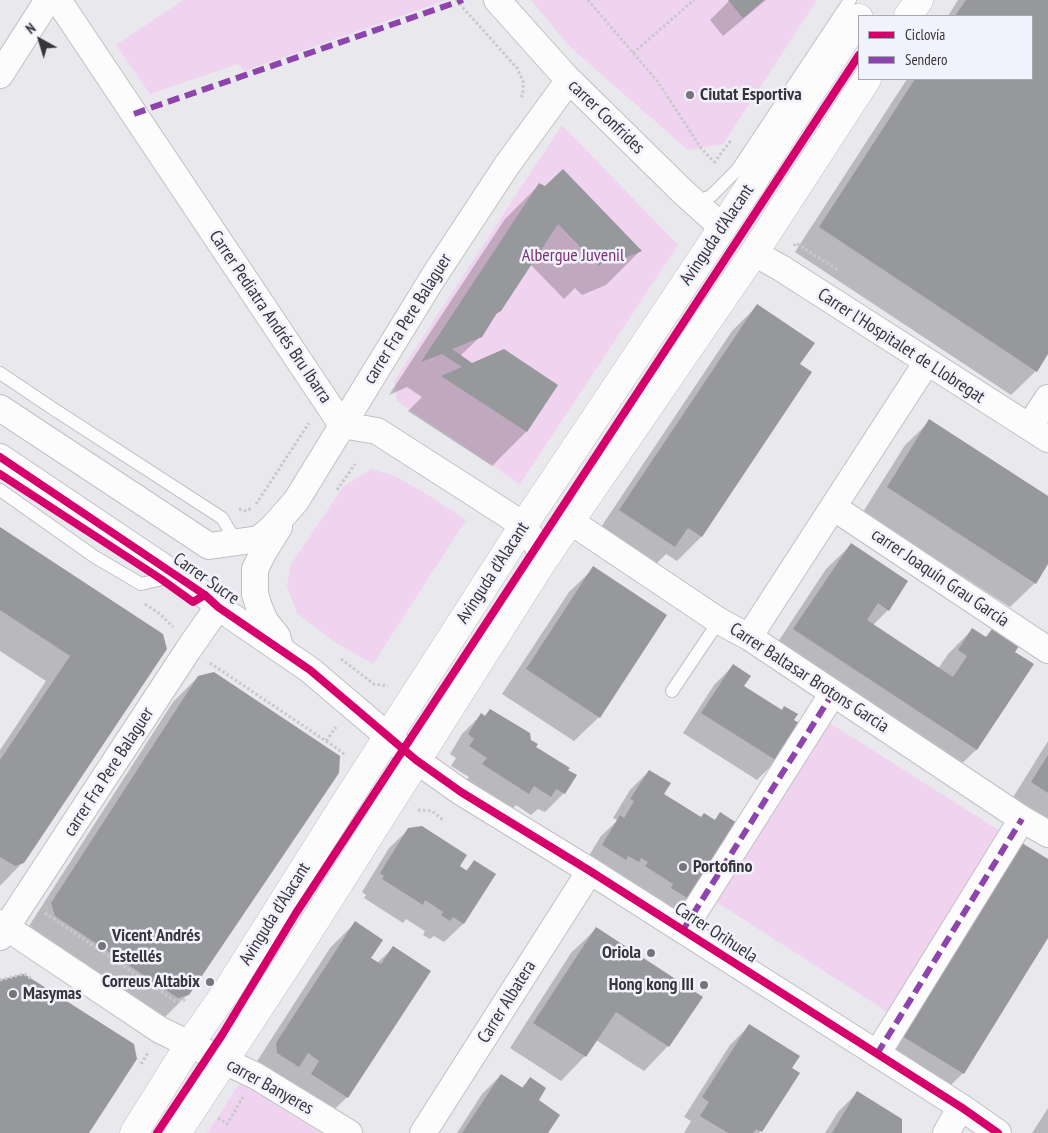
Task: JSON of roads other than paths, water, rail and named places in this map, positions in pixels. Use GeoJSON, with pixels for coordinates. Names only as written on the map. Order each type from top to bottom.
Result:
{"type":"FeatureCollection","features":[{"type":"Feature","properties":{"kind":"main road","name":"Avinguda d'Alacant"},"geometry":{"type":"LineString","coordinates":[[861,15],[871,0]]}},
{"type":"Feature","properties":{"kind":"main road"},"geometry":{"type":"LineString","coordinates":[[909,15],[919,0]]}},
{"type":"Feature","properties":{"kind":"main road","name":"Avinguda d'Alacant"},"geometry":{"type":"LineString","coordinates":[[134,1133],[523,526],[858,20]]}},
{"type":"Feature","properties":{"kind":"main road","name":"Avinguda d'Alacant"},"geometry":{"type":"LineString","coordinates":[[177,1133],[293,956],[543,561],[754,253],[867,80]]}},
{"type":"Feature","properties":{"kind":"street"},"geometry":{"type":"LineString","coordinates":[[0,75],[48,0]]}},
{"type":"Feature","properties":{"kind":"street","name":"Carrer Pediatra Andrés Bru Ibarra"},"geometry":{"type":"LineString","coordinates":[[58,0],[342,426]]}},
{"type":"Feature","properties":{"kind":"street","name":"carrer Confrides"},"geometry":{"type":"LineString","coordinates":[[497,0],[569,80],[722,227]]}},
{"type":"Feature","properties":{"kind":"street","name":"carrer Fra Pere Balaguer"},"geometry":{"type":"LineString","coordinates":[[237,542],[259,539],[272,528],[296,501],[434,276],[501,173],[569,80]]}},
{"type":"Feature","properties":{"kind":"street","name":"Carrer l'Hospitalet de Llobregat"},"geometry":{"type":"LineString","coordinates":[[754,253],[781,268],[1038,433]]}},
{"type":"Feature","properties":{"kind":"street"},"geometry":{"type":"LineString","coordinates":[[749,637],[927,362]]}},
{"type":"Feature","properties":{"kind":"street"},"geometry":{"type":"LineString","coordinates":[[1038,433],[1048,398]]}},
{"type":"Feature","properties":{"kind":"street","name":"Carrer Sucre"},"geometry":{"type":"LineString","coordinates":[[0,408],[209,546],[237,542]]}},
{"type":"Feature","properties":{"kind":"street"},"geometry":{"type":"LineString","coordinates":[[342,426],[377,431],[523,526],[538,545],[543,561]]}},
{"type":"Feature","properties":{"kind":"street","name":"Carrer Sucre"},"geometry":{"type":"LineString","coordinates":[[0,458],[205,595],[218,607],[310,670],[416,760]]}},
{"type":"Feature","properties":{"kind":"street","name":"Carrer Sucre"},"geometry":{"type":"LineString","coordinates":[[282,650],[277,636],[265,621],[259,607],[255,594],[255,569],[264,550],[296,501]]}},
{"type":"Feature","properties":{"kind":"street","name":"carrer Joaquín Grau García"},"geometry":{"type":"LineString","coordinates":[[833,507],[1048,650]]}},
{"type":"Feature","properties":{"kind":"street","name":"Carrer Baltasar Brotons Garcia"},"geometry":{"type":"LineString","coordinates":[[570,521],[719,621],[749,637],[1048,834]]}},
{"type":"Feature","properties":{"kind":"street","name":"carrer Fra Pere Balaguer"},"geometry":{"type":"LineString","coordinates":[[2,929],[24,901],[218,607]]}},
{"type":"Feature","properties":{"kind":"street"},"geometry":{"type":"LineString","coordinates":[[683,930],[833,693]]}},
{"type":"Feature","properties":{"kind":"street","name":"Carrer Orihuela"},"geometry":{"type":"LineString","coordinates":[[416,760],[461,792],[683,930],[961,1107],[998,1133]]}},
{"type":"Feature","properties":{"kind":"street"},"geometry":{"type":"LineString","coordinates":[[877,1054],[1022,818]]}},
{"type":"Feature","properties":{"kind":"street","name":"Carrer Albatera"},"geometry":{"type":"LineString","coordinates":[[423,1133],[590,871]]}},
{"type":"Feature","properties":{"kind":"street","name":"carrer Banyeres"},"geometry":{"type":"LineString","coordinates":[[2,929],[160,1030],[256,1076],[349,1133]]}},
{"type":"Feature","properties":{"kind":"street"},"geometry":{"type":"LineString","coordinates":[[946,1133],[961,1107]]}},
{"type":"Feature","properties":{"kind":"lane"},"geometry":{"type":"LineString","coordinates":[[695,202],[711,196],[737,170],[850,0]]}},
{"type":"Feature","properties":{"kind":"lane"},"geometry":{"type":"LineString","coordinates":[[0,373],[222,518],[237,542]]}},
{"type":"Feature","properties":{"kind":"lane","name":"Carrer Sucre"},"geometry":{"type":"LineString","coordinates":[[0,490],[95,557],[141,584],[176,576]]}},
{"type":"Feature","properties":{"kind":"lane"},"geometry":{"type":"LineString","coordinates":[[672,691],[719,621]]}},
{"type":"Feature","properties":{"kind":"place","name":"Ciutat Esportiva"},"geometry":{"type":"Point","coordinates":[690,95]}},
{"type":"Feature","properties":{"kind":"place","name":"Portofino"},"geometry":{"type":"Point","coordinates":[683,867]}},
{"type":"Feature","properties":{"kind":"place","name":"Vicent Andrés Estellés"},"geometry":{"type":"Point","coordinates":[102,946]}},
{"type":"Feature","properties":{"kind":"place","name":"Oriola"},"geometry":{"type":"Point","coordinates":[651,953]}},
{"type":"Feature","properties":{"kind":"place","name":"Correus Altabix"},"geometry":{"type":"Point","coordinates":[210,982]}},
{"type":"Feature","properties":{"kind":"place","name":"Hong kong III"},"geometry":{"type":"Point","coordinates":[704,985]}},
{"type":"Feature","properties":{"kind":"place","name":"Masymas"},"geometry":{"type":"Point","coordinates":[13,994]}},
{"type":"Feature","properties":{"kind":"park label","name":"Albergue Juvenil"},"geometry":{"type":"Point","coordinates":[573,256]}}]}
